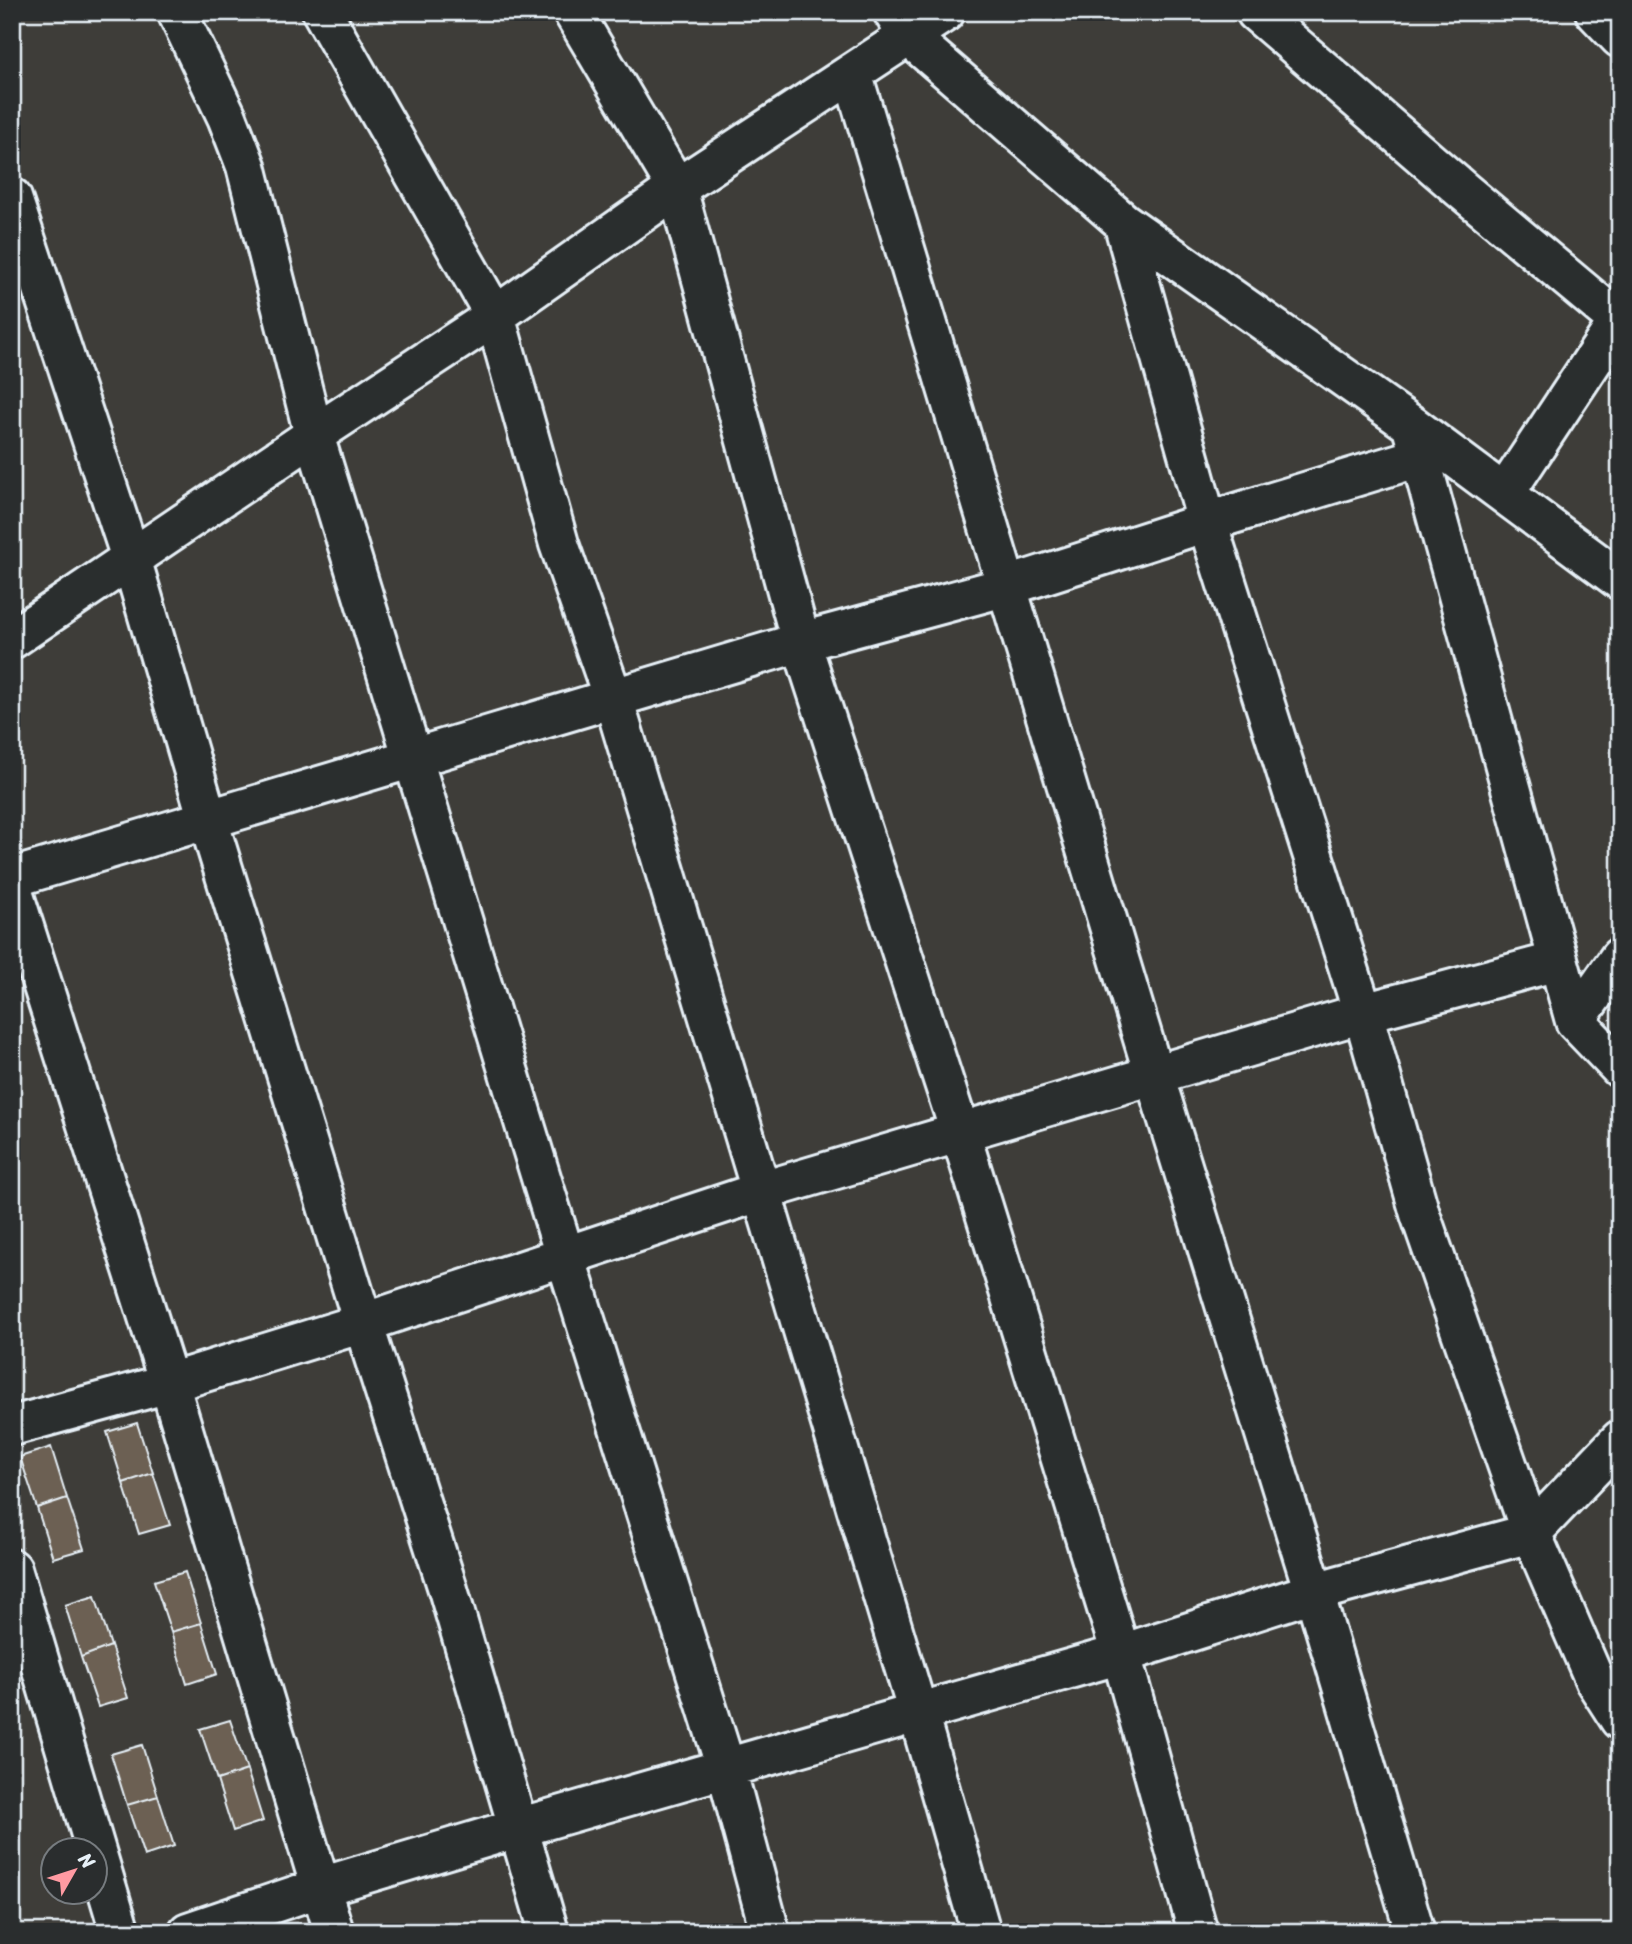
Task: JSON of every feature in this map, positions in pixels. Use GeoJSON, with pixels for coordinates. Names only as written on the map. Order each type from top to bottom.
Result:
{"type":"FeatureCollection","features":[{"type":"Feature","properties":{"kind":"street"},"geometry":{"type":"LineString","coordinates":[[177,12],[227,117],[246,166],[314,435],[565,1256],[726,1768],[770,1932]]}},
{"type":"Feature","properties":{"kind":"street"},"geometry":{"type":"LineString","coordinates":[[322,12],[495,316],[559,544],[613,698],[918,1713],[981,1932]]}},
{"type":"Feature","properties":{"kind":"street"},"geometry":{"type":"LineString","coordinates":[[573,12],[677,188],[802,642],[960,1132],[1121,1654],[1198,1932]]}},
{"type":"Feature","properties":{"kind":"street"},"geometry":{"type":"LineString","coordinates":[[12,639],[495,316],[677,188],[852,73],[901,24],[945,12]]}},
{"type":"Feature","properties":{"kind":"street"},"geometry":{"type":"LineString","coordinates":[[1256,12],[1619,321],[1505,493]]}},
{"type":"Feature","properties":{"kind":"street"},"geometry":{"type":"LineString","coordinates":[[901,24],[1123,222],[1415,440],[1505,493],[1620,580]]}},
{"type":"Feature","properties":{"kind":"street"},"geometry":{"type":"LineString","coordinates":[[852,73],[1415,1932]]}},
{"type":"Feature","properties":{"kind":"street"},"geometry":{"type":"LineString","coordinates":[[12,198],[131,558],[208,820],[447,1586],[549,1932]]}},
{"type":"Feature","properties":{"kind":"street"},"geometry":{"type":"LineString","coordinates":[[1123,222],[1206,522],[1363,1013],[1420,1214],[1531,1533],[1595,1681],[1620,1720]]}},
{"type":"Feature","properties":{"kind":"street"},"geometry":{"type":"LineString","coordinates":[[12,878],[802,642],[1008,586],[1206,522],[1415,440]]}},
{"type":"Feature","properties":{"kind":"street"},"geometry":{"type":"LineString","coordinates":[[1415,440],[1575,1021],[1620,1068]]}},
{"type":"Feature","properties":{"kind":"street"},"geometry":{"type":"LineString","coordinates":[[12,889],[169,1382],[334,1932]]}},
{"type":"Feature","properties":{"kind":"street"},"geometry":{"type":"LineString","coordinates":[[1575,1021],[1620,957]]}},
{"type":"Feature","properties":{"kind":"street"},"geometry":{"type":"LineString","coordinates":[[12,1426],[363,1323],[762,1191],[1363,1013],[1558,961]]}},
{"type":"Feature","properties":{"kind":"street"},"geometry":{"type":"LineString","coordinates":[[188,1932],[321,1887],[518,1828],[1121,1654],[1314,1592],[1531,1533],[1620,1440]]}},
{"type":"Feature","properties":{"kind":"street"},"geometry":{"type":"LineString","coordinates":[[12,1569],[120,1932]]}},
{"type":"Feature","properties":{"kind":"building"},"geometry":{"type":"Polygon","coordinates":[[[137,1423],[153,1473],[123,1483],[107,1432],[137,1423]]]}},
{"type":"Feature","properties":{"kind":"building"},"geometry":{"type":"Polygon","coordinates":[[[51,1447],[67,1498],[37,1508],[20,1457],[51,1447]]]}},
{"type":"Feature","properties":{"kind":"building"},"geometry":{"type":"Polygon","coordinates":[[[153,1473],[170,1525],[139,1534],[123,1483],[153,1473]]]}},
{"type":"Feature","properties":{"kind":"building"},"geometry":{"type":"Polygon","coordinates":[[[67,1498],[84,1549],[53,1558],[37,1508],[67,1498]]]}},
{"type":"Feature","properties":{"kind":"building"},"geometry":{"type":"Polygon","coordinates":[[[185,1572],[201,1623],[171,1632],[154,1581],[185,1572]]]}},
{"type":"Feature","properties":{"kind":"building"},"geometry":{"type":"Polygon","coordinates":[[[95,1596],[111,1646],[81,1657],[65,1605],[95,1596]]]}},
{"type":"Feature","properties":{"kind":"building"},"geometry":{"type":"Polygon","coordinates":[[[201,1623],[217,1674],[187,1684],[171,1632],[201,1623]]]}},
{"type":"Feature","properties":{"kind":"building"},"geometry":{"type":"Polygon","coordinates":[[[111,1646],[128,1698],[98,1707],[81,1657],[111,1646]]]}},
{"type":"Feature","properties":{"kind":"building"},"geometry":{"type":"Polygon","coordinates":[[[230,1720],[247,1770],[217,1780],[200,1729],[230,1720]]]}},
{"type":"Feature","properties":{"kind":"building"},"geometry":{"type":"Polygon","coordinates":[[[142,1745],[158,1796],[127,1805],[111,1754],[142,1745]]]}},
{"type":"Feature","properties":{"kind":"building"},"geometry":{"type":"Polygon","coordinates":[[[247,1770],[263,1821],[233,1831],[217,1780],[247,1770]]]}},
{"type":"Feature","properties":{"kind":"building"},"geometry":{"type":"Polygon","coordinates":[[[158,1796],[174,1846],[144,1856],[127,1805],[158,1796]]]}}]}
